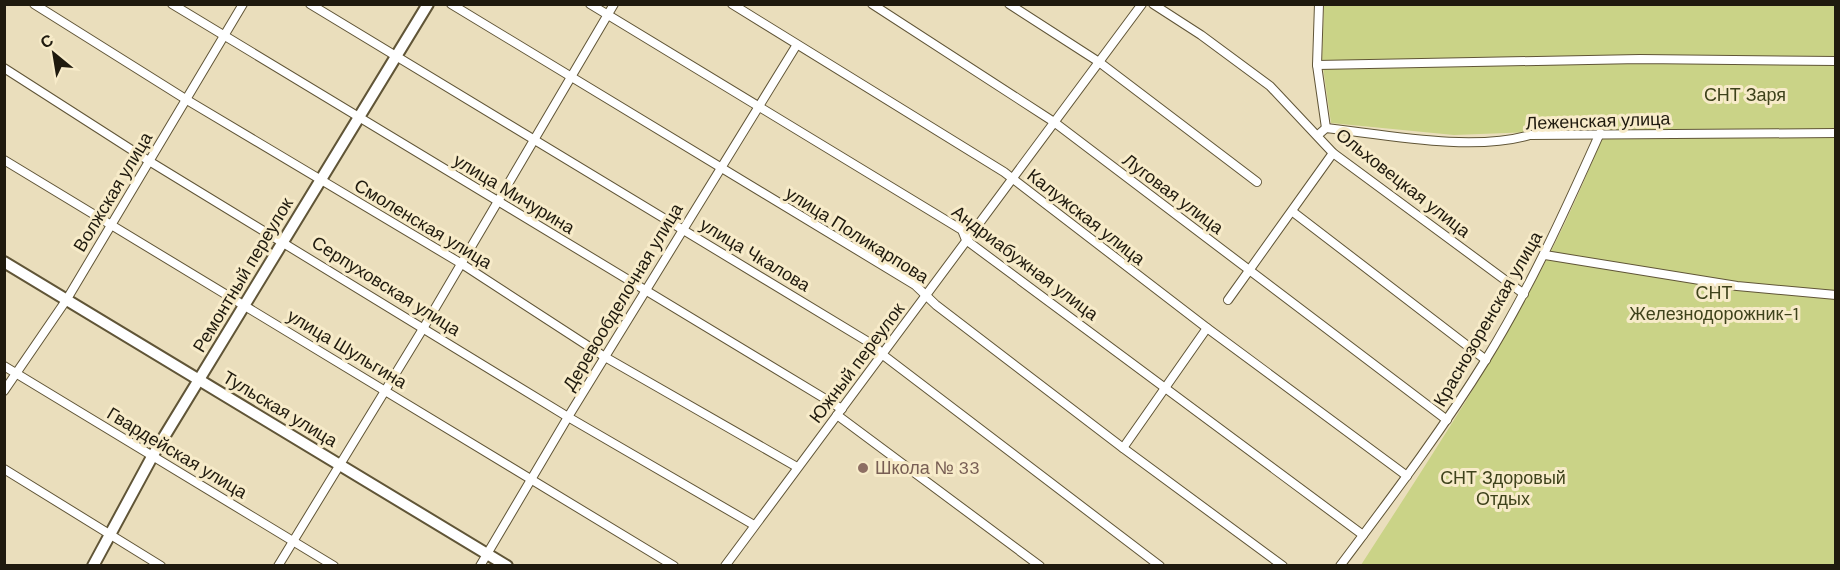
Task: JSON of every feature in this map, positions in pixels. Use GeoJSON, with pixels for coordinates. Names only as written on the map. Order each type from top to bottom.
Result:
{"type":"FeatureCollection","features":[{"type":"Feature","properties":{"kind":"main road","name":"Ремонтный переулок"},"geometry":{"type":"LineString","coordinates":[[93,566],[153,455],[319,179],[428,4]]}},
{"type":"Feature","properties":{"kind":"main road","name":"Тульская улица"},"geometry":{"type":"LineString","coordinates":[[4,262],[507,566]]}},
{"type":"Feature","properties":{"kind":"street","name":"Смоленская улица"},"geometry":{"type":"LineString","coordinates":[[34,4],[187,100],[462,264],[605,357],[797,467]]}},
{"type":"Feature","properties":{"kind":"street","name":"улица Мичурина"},"geometry":{"type":"LineString","coordinates":[[172,4],[646,291],[840,412],[1036,564]]}},
{"type":"Feature","properties":{"kind":"street","name":"Волжская улица"},"geometry":{"type":"LineString","coordinates":[[4,391],[67,299],[243,4]]}},
{"type":"Feature","properties":{"kind":"street","name":"улица Чкалова"},"geometry":{"type":"LineString","coordinates":[[310,4],[875,346],[883,355],[1160,566]]}},
{"type":"Feature","properties":{"kind":"street","name":"улица Поликарпова"},"geometry":{"type":"LineString","coordinates":[[451,4],[915,285],[1123,448],[1283,566]]}},
{"type":"Feature","properties":{"kind":"street","name":"Андриабужная улица"},"geometry":{"type":"LineString","coordinates":[[590,4],[962,230],[966,240],[1363,535]]}},
{"type":"Feature","properties":{"kind":"street"},"geometry":{"type":"LineString","coordinates":[[278,566],[462,264],[614,4]]}},
{"type":"Feature","properties":{"kind":"street","name":"Калужская улица"},"geometry":{"type":"LineString","coordinates":[[732,4],[796,46],[1012,178],[1207,328],[1407,476]]}},
{"type":"Feature","properties":{"kind":"street","name":"Луговая улица"},"geometry":{"type":"LineString","coordinates":[[872,4],[1054,122],[1447,420]]}},
{"type":"Feature","properties":{"kind":"street"},"geometry":{"type":"LineString","coordinates":[[1009,4],[1099,62],[1257,182]]}},
{"type":"Feature","properties":{"kind":"street","name":"Южный переулок"},"geometry":{"type":"LineString","coordinates":[[724,566],[1142,4]]}},
{"type":"Feature","properties":{"kind":"street","name":"Ольховецкая улица"},"geometry":{"type":"LineString","coordinates":[[1153,4],[1202,35],[1270,86],[1333,153],[1524,294]]}},
{"type":"Feature","properties":{"kind":"street"},"geometry":{"type":"LineString","coordinates":[[1318,135],[1326,128],[1317,64],[1319,4]]}},
{"type":"Feature","properties":{"kind":"street","name":"Деревообделочная улица"},"geometry":{"type":"LineString","coordinates":[[480,566],[719,168],[796,46]]}},
{"type":"Feature","properties":{"kind":"street"},"geometry":{"type":"LineString","coordinates":[[1317,64],[1629,59],[1836,61]]}},
{"type":"Feature","properties":{"kind":"street","name":"Серпуховская улица"},"geometry":{"type":"LineString","coordinates":[[4,68],[149,161],[282,240],[568,417],[754,525]]}},
{"type":"Feature","properties":{"kind":"street","name":"Леженская улица"},"geometry":{"type":"LineString","coordinates":[[1326,128],[1422,140],[1510,141],[1530,135],[1600,133],[1836,133]]}},
{"type":"Feature","properties":{"kind":"street","name":"Краснозоренская улица"},"geometry":{"type":"LineString","coordinates":[[1340,566],[1447,420],[1486,360],[1545,255],[1600,133]]}},
{"type":"Feature","properties":{"kind":"street"},"geometry":{"type":"LineString","coordinates":[[1228,300],[1333,153]]}},
{"type":"Feature","properties":{"kind":"street","name":"улица Шульгина"},"geometry":{"type":"LineString","coordinates":[[4,160],[533,478],[674,566]]}},
{"type":"Feature","properties":{"kind":"street"},"geometry":{"type":"LineString","coordinates":[[1293,212],[1486,360]]}},
{"type":"Feature","properties":{"kind":"street"},"geometry":{"type":"LineString","coordinates":[[1545,255],[1737,286],[1836,295]]}},
{"type":"Feature","properties":{"kind":"street"},"geometry":{"type":"LineString","coordinates":[[1123,448],[1207,328]]}},
{"type":"Feature","properties":{"kind":"street","name":"Гвардейская улица"},"geometry":{"type":"LineString","coordinates":[[4,366],[334,566]]}},
{"type":"Feature","properties":{"kind":"street"},"geometry":{"type":"LineString","coordinates":[[4,469],[161,566]]}},
{"type":"Feature","properties":{"kind":"green space"},"geometry":{"type":"Polygon","coordinates":[[[1324,5],[1835,5],[1835,565],[1361,565],[1462,407],[1526,299],[1555,244],[1605,129],[1454,135],[1331,123],[1322,61],[1324,5]]]}},
{"type":"Feature","properties":{"kind":"place","name":"Школа № 33"},"geometry":{"type":"Point","coordinates":[863,468]}},
{"type":"Feature","properties":{"kind":"park label","name":"СНТ Заря"},"geometry":{"type":"Point","coordinates":[1745,95]}},
{"type":"Feature","properties":{"kind":"park label","name":"СНТ Железнодорожник-1"},"geometry":{"type":"Point","coordinates":[1714,303]}},
{"type":"Feature","properties":{"kind":"park label","name":"СНТ Здоровый Отдых"},"geometry":{"type":"Point","coordinates":[1503,488]}}]}
